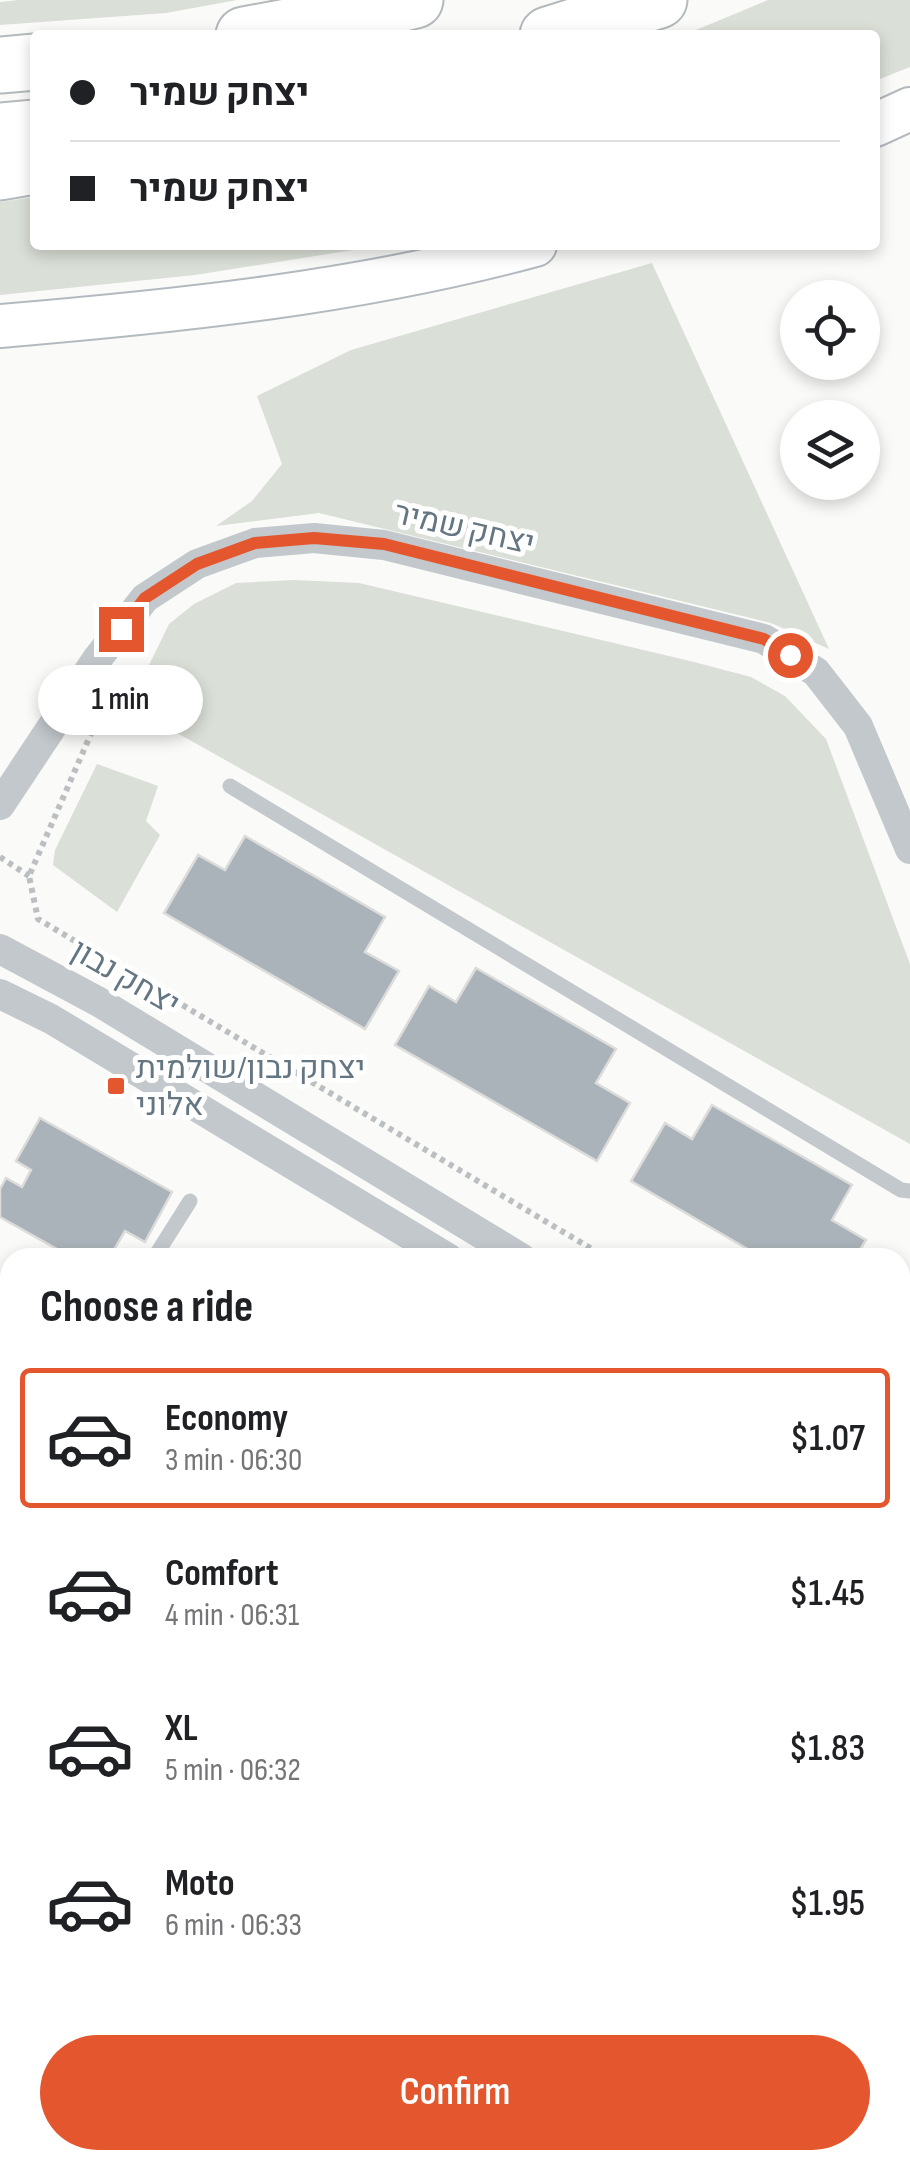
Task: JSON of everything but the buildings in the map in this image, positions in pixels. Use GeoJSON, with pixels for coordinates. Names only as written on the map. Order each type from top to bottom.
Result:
{"type":"FeatureCollection","features":[{"type":"Feature","properties":{"kind":"highway"},"geometry":{"type":"LineString","coordinates":[[271,30],[415,0]]}},
{"type":"Feature","properties":{"kind":"highway"},"geometry":{"type":"LineString","coordinates":[[564,30],[659,0]]}},
{"type":"Feature","properties":{"kind":"highway"},"geometry":{"type":"LineString","coordinates":[[608,30],[676,0]]}},
{"type":"Feature","properties":{"kind":"highway"},"geometry":{"type":"LineString","coordinates":[[0,65],[30,62]]}},
{"type":"Feature","properties":{"kind":"highway"},"geometry":{"type":"LineString","coordinates":[[0,131],[30,128]]}},
{"type":"Feature","properties":{"kind":"highway"},"geometry":{"type":"LineString","coordinates":[[0,172],[30,167]]}},
{"type":"Feature","properties":{"kind":"main road"},"geometry":{"type":"LineString","coordinates":[[0,326],[283,295],[390,278],[513,250]]}},
{"type":"Feature","properties":{"kind":"street","name":"יצחק שמיר"},"geometry":{"type":"LineString","coordinates":[[0,805],[98,659],[145,598],[197,564],[226,553],[255,543],[314,538],[384,544],[764,639],[816,672],[858,726],[910,849]]}},
{"type":"Feature","properties":{"kind":"street","name":"יצחק נבון"},"geometry":{"type":"LineString","coordinates":[[0,949],[99,1002],[504,1248]]}},
{"type":"Feature","properties":{"kind":"street"},"geometry":{"type":"LineString","coordinates":[[0,994],[51,1019],[431,1248]]}},
{"type":"Feature","properties":{"kind":"lane"},"geometry":{"type":"LineString","coordinates":[[230,786],[901,1190],[910,1191]]}},
{"type":"Feature","properties":{"kind":"lane"},"geometry":{"type":"LineString","coordinates":[[160,1248],[190,1201]]}},
{"type":"Feature","properties":{"kind":"path"},"geometry":{"type":"LineString","coordinates":[[106,701],[38,850],[30,876],[38,919],[590,1248]]}},
{"type":"Feature","properties":{"kind":"path"},"geometry":{"type":"LineString","coordinates":[[0,857],[30,876]]}},
{"type":"Feature","properties":{"kind":"shaded area"},"geometry":{"type":"Polygon","coordinates":[[[237,0],[166,13],[0,25],[0,2],[237,0]]]}},
{"type":"Feature","properties":{"kind":"shaded area"},"geometry":{"type":"Polygon","coordinates":[[[768,0],[910,0],[910,67],[880,79],[880,30],[696,30],[768,0]]]}},
{"type":"Feature","properties":{"kind":"shaded area"},"geometry":{"type":"Polygon","coordinates":[[[30,198],[30,250],[353,250],[195,275],[0,295],[0,202],[30,198]]]}},
{"type":"Feature","properties":{"kind":"shaded area"},"geometry":{"type":"Polygon","coordinates":[[[652,263],[829,649],[771,623],[319,513],[216,526],[252,501],[282,464],[257,396],[351,350],[652,263]]]}},
{"type":"Feature","properties":{"kind":"shaded area"},"geometry":{"type":"Polygon","coordinates":[[[236,583],[359,583],[690,661],[751,677],[785,696],[826,739],[910,964],[910,1144],[129,706],[169,624],[194,604],[236,583]]]}},
{"type":"Feature","properties":{"kind":"shaded area"},"geometry":{"type":"Polygon","coordinates":[[[97,764],[158,786],[146,821],[160,835],[117,912],[53,865],[55,850],[97,764]]]}},
{"type":"Feature","properties":{"kind":"place","name":"יצחק נבון/שולמית אלוני"},"geometry":{"type":"Point","coordinates":[116,1086]}},
{"type":"Feature","properties":{"kind":"route"},"geometry":{"type":"LineString","coordinates":[[121,629],[145,598],[197,564],[255,543],[314,538],[384,544],[764,639],[790,655]]}}]}
